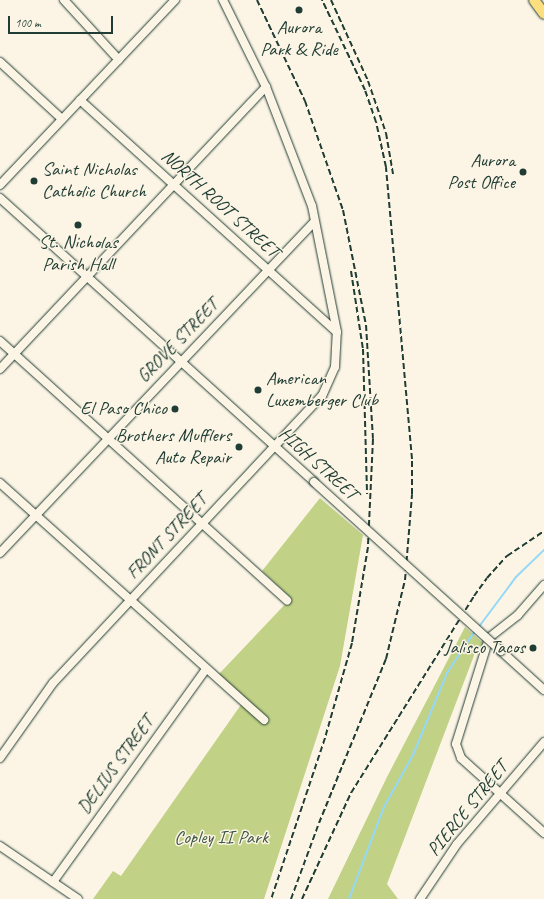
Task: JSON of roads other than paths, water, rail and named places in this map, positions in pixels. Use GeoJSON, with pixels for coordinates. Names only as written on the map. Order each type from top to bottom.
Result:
{"type":"FeatureCollection","features":[{"type":"Feature","properties":{"kind":"main road"},"geometry":{"type":"LineString","coordinates":[[534,0],[544,14]]}},
{"type":"Feature","properties":{"kind":"street"},"geometry":{"type":"LineString","coordinates":[[64,0],[118,60]]}},
{"type":"Feature","properties":{"kind":"street"},"geometry":{"type":"LineString","coordinates":[[0,185],[175,0]]}},
{"type":"Feature","properties":{"kind":"street","name":"FRONT STREET"},"geometry":{"type":"LineString","coordinates":[[0,758],[53,683],[275,447],[322,396],[329,384],[338,352],[337,332],[312,206],[266,87],[223,0]]}},
{"type":"Feature","properties":{"kind":"street"},"geometry":{"type":"LineString","coordinates":[[0,62],[62,118]]}},
{"type":"Feature","properties":{"kind":"street"},"geometry":{"type":"LineString","coordinates":[[0,369],[266,87]]}},
{"type":"Feature","properties":{"kind":"street","name":"NORTH ROOT STREET"},"geometry":{"type":"LineString","coordinates":[[80,100],[337,332]]}},
{"type":"Feature","properties":{"kind":"street","name":"HIGH STREET"},"geometry":{"type":"LineString","coordinates":[[0,198],[544,690]]}},
{"type":"Feature","properties":{"kind":"street","name":"GROVE STREET"},"geometry":{"type":"LineString","coordinates":[[0,552],[314,222]]}},
{"type":"Feature","properties":{"kind":"street"},"geometry":{"type":"LineString","coordinates":[[0,340],[287,600]]}},
{"type":"Feature","properties":{"kind":"street"},"geometry":{"type":"LineString","coordinates":[[0,483],[264,720]]}},
{"type":"Feature","properties":{"kind":"street"},"geometry":{"type":"LineString","coordinates":[[544,585],[518,615],[494,633],[486,644],[472,696],[456,744],[461,758],[544,833]]}},
{"type":"Feature","properties":{"kind":"street","name":"DELIUS STREET"},"geometry":{"type":"LineString","coordinates":[[53,882],[206,669]]}},
{"type":"Feature","properties":{"kind":"street","name":"PIERCE STREET"},"geometry":{"type":"LineString","coordinates":[[420,899],[457,844],[544,742]]}},
{"type":"Feature","properties":{"kind":"street"},"geometry":{"type":"LineString","coordinates":[[0,846],[78,899]]}},
{"type":"Feature","properties":{"kind":"waterway"},"geometry":{"type":"LineString","coordinates":[[478,628],[516,577],[544,550]]}},
{"type":"Feature","properties":{"kind":"waterway"},"geometry":{"type":"LineString","coordinates":[[349,899],[384,807],[413,755],[447,673],[475,631]]}},
{"type":"Feature","properties":{"kind":"railway"},"geometry":{"type":"LineString","coordinates":[[257,0],[305,101],[343,210],[366,325],[373,439],[368,547],[352,643],[325,738],[271,899]]}},
{"type":"Feature","properties":{"kind":"railway"},"geometry":{"type":"LineString","coordinates":[[291,899],[319,823],[386,659],[405,580],[412,494],[412,459],[386,167],[376,122],[365,90],[322,0]]}},
{"type":"Feature","properties":{"kind":"railway"},"geometry":{"type":"LineString","coordinates":[[331,0],[368,81],[386,133],[393,174]]}},
{"type":"Feature","properties":{"kind":"railway"},"geometry":{"type":"LineString","coordinates":[[351,271],[363,349],[367,494]]}},
{"type":"Feature","properties":{"kind":"railway"},"geometry":{"type":"LineString","coordinates":[[302,899],[351,793],[474,596],[487,578],[507,556],[544,531]]}},
{"type":"Feature","properties":{"kind":"place","name":"Aurora Park & Ride"},"geometry":{"type":"Point","coordinates":[299,10]}},
{"type":"Feature","properties":{"kind":"place","name":"Aurora Post Office"},"geometry":{"type":"Point","coordinates":[523,172]}},
{"type":"Feature","properties":{"kind":"place","name":"Saint Nicholas Catholic Church"},"geometry":{"type":"Point","coordinates":[34,181]}},
{"type":"Feature","properties":{"kind":"place","name":"St. Nicholas Parish Hall"},"geometry":{"type":"Point","coordinates":[78,225]}},
{"type":"Feature","properties":{"kind":"place","name":"American Luxemberger Club"},"geometry":{"type":"Point","coordinates":[258,390]}},
{"type":"Feature","properties":{"kind":"place","name":"El Paso Chico"},"geometry":{"type":"Point","coordinates":[175,409]}},
{"type":"Feature","properties":{"kind":"place","name":"Brothers Mufflers Auto Repair"},"geometry":{"type":"Point","coordinates":[239,447]}},
{"type":"Feature","properties":{"kind":"place","name":"Jalisco Tacos"},"geometry":{"type":"Point","coordinates":[533,648]}},
{"type":"Feature","properties":{"kind":"park label","name":"Copley II Park"},"geometry":{"type":"Point","coordinates":[221,838]}}]}
